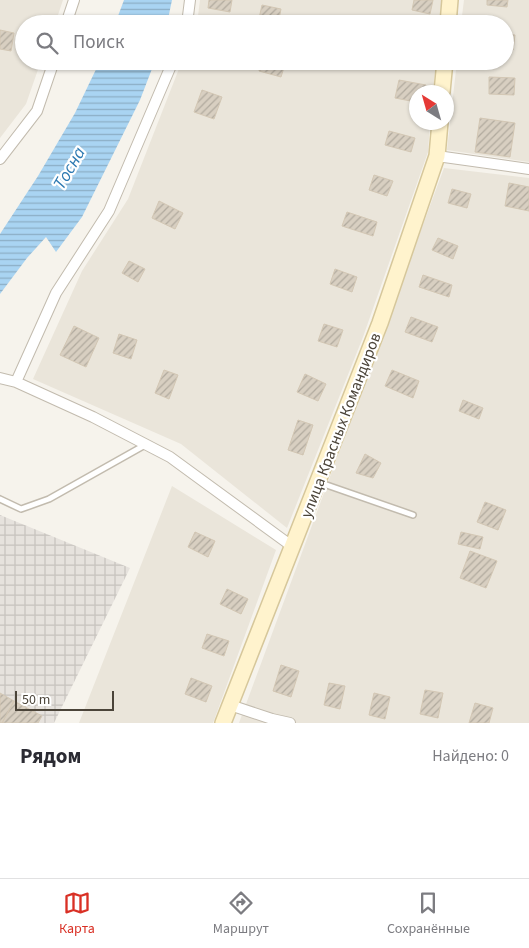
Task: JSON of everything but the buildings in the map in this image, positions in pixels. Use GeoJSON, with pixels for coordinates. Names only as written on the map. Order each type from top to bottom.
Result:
{"type":"FeatureCollection","features":[{"type":"Feature","properties":{"kind":"street"},"geometry":{"type":"LineString","coordinates":[[69,15],[74,0]]}},
{"type":"Feature","properties":{"kind":"street"},"geometry":{"type":"LineString","coordinates":[[188,15],[190,0]]}},
{"type":"Feature","properties":{"kind":"street"},"geometry":{"type":"LineString","coordinates":[[449,15],[450,0]]}},
{"type":"Feature","properties":{"kind":"street"},"geometry":{"type":"LineString","coordinates":[[0,158],[37,111],[51,70]]}},
{"type":"Feature","properties":{"kind":"street"},"geometry":{"type":"LineString","coordinates":[[16,382],[56,293],[109,210],[169,70]]}},
{"type":"Feature","properties":{"kind":"street"},"geometry":{"type":"LineString","coordinates":[[443,85],[444,70]]}},
{"type":"Feature","properties":{"kind":"street","name":"улица Красных Командиров"},"geometry":{"type":"LineString","coordinates":[[223,723],[380,323],[437,156],[439,130]]}},
{"type":"Feature","properties":{"kind":"street"},"geometry":{"type":"LineString","coordinates":[[437,156],[529,169]]}},
{"type":"Feature","properties":{"kind":"street"},"geometry":{"type":"LineString","coordinates":[[0,378],[16,382],[170,457],[293,547]]}},
{"type":"Feature","properties":{"kind":"street"},"geometry":{"type":"LineString","coordinates":[[230,705],[290,723]]}},
{"type":"Feature","properties":{"kind":"lane"},"geometry":{"type":"LineString","coordinates":[[0,499],[21,509],[49,499],[145,445]]}},
{"type":"Feature","properties":{"kind":"lane"},"geometry":{"type":"LineString","coordinates":[[318,482],[413,515]]}},
{"type":"Feature","properties":{"kind":"shaded area"},"geometry":{"type":"Polygon","coordinates":[[[0,0],[63,0],[58,15],[15,15],[15,70],[38,70],[26,104],[0,138],[0,0]]]}},
{"type":"Feature","properties":{"kind":"shaded area"},"geometry":{"type":"Polygon","coordinates":[[[200,0],[442,0],[440,15],[198,15],[200,0]]]}},
{"type":"Feature","properties":{"kind":"shaded area"},"geometry":{"type":"Polygon","coordinates":[[[464,0],[529,0],[529,162],[447,150],[449,130],[454,130],[456,70],[514,70],[514,15],[462,15],[464,0]]]}},
{"type":"Feature","properties":{"kind":"shaded area"},"geometry":{"type":"Polygon","coordinates":[[[178,70],[435,70],[434,85],[409,85],[409,130],[430,130],[428,152],[363,337],[287,528],[181,444],[33,379],[82,271],[128,199],[178,70]]]}},
{"type":"Feature","properties":{"kind":"shaded area"},"geometry":{"type":"Polygon","coordinates":[[[444,168],[529,178],[529,723],[239,723],[444,168]]]}},
{"type":"Feature","properties":{"kind":"shaded area"},"geometry":{"type":"Polygon","coordinates":[[[172,486],[276,550],[213,723],[79,723],[172,486]]]}},
{"type":"Feature","properties":{"kind":"shaded area"},"geometry":{"type":"Polygon","coordinates":[[[0,515],[130,568],[54,723],[0,723],[0,515]]]}},
{"type":"Feature","properties":{"kind":"water"},"geometry":{"type":"Polygon","coordinates":[[[124,0],[172,0],[169,15],[118,15],[124,0]]]}},
{"type":"Feature","properties":{"kind":"water","name":"Тосна"},"geometry":{"type":"Polygon","coordinates":[[[96,70],[152,70],[140,100],[82,217],[56,252],[46,237],[27,258],[0,294],[0,234],[38,176],[75,113],[96,70]]]}}]}
